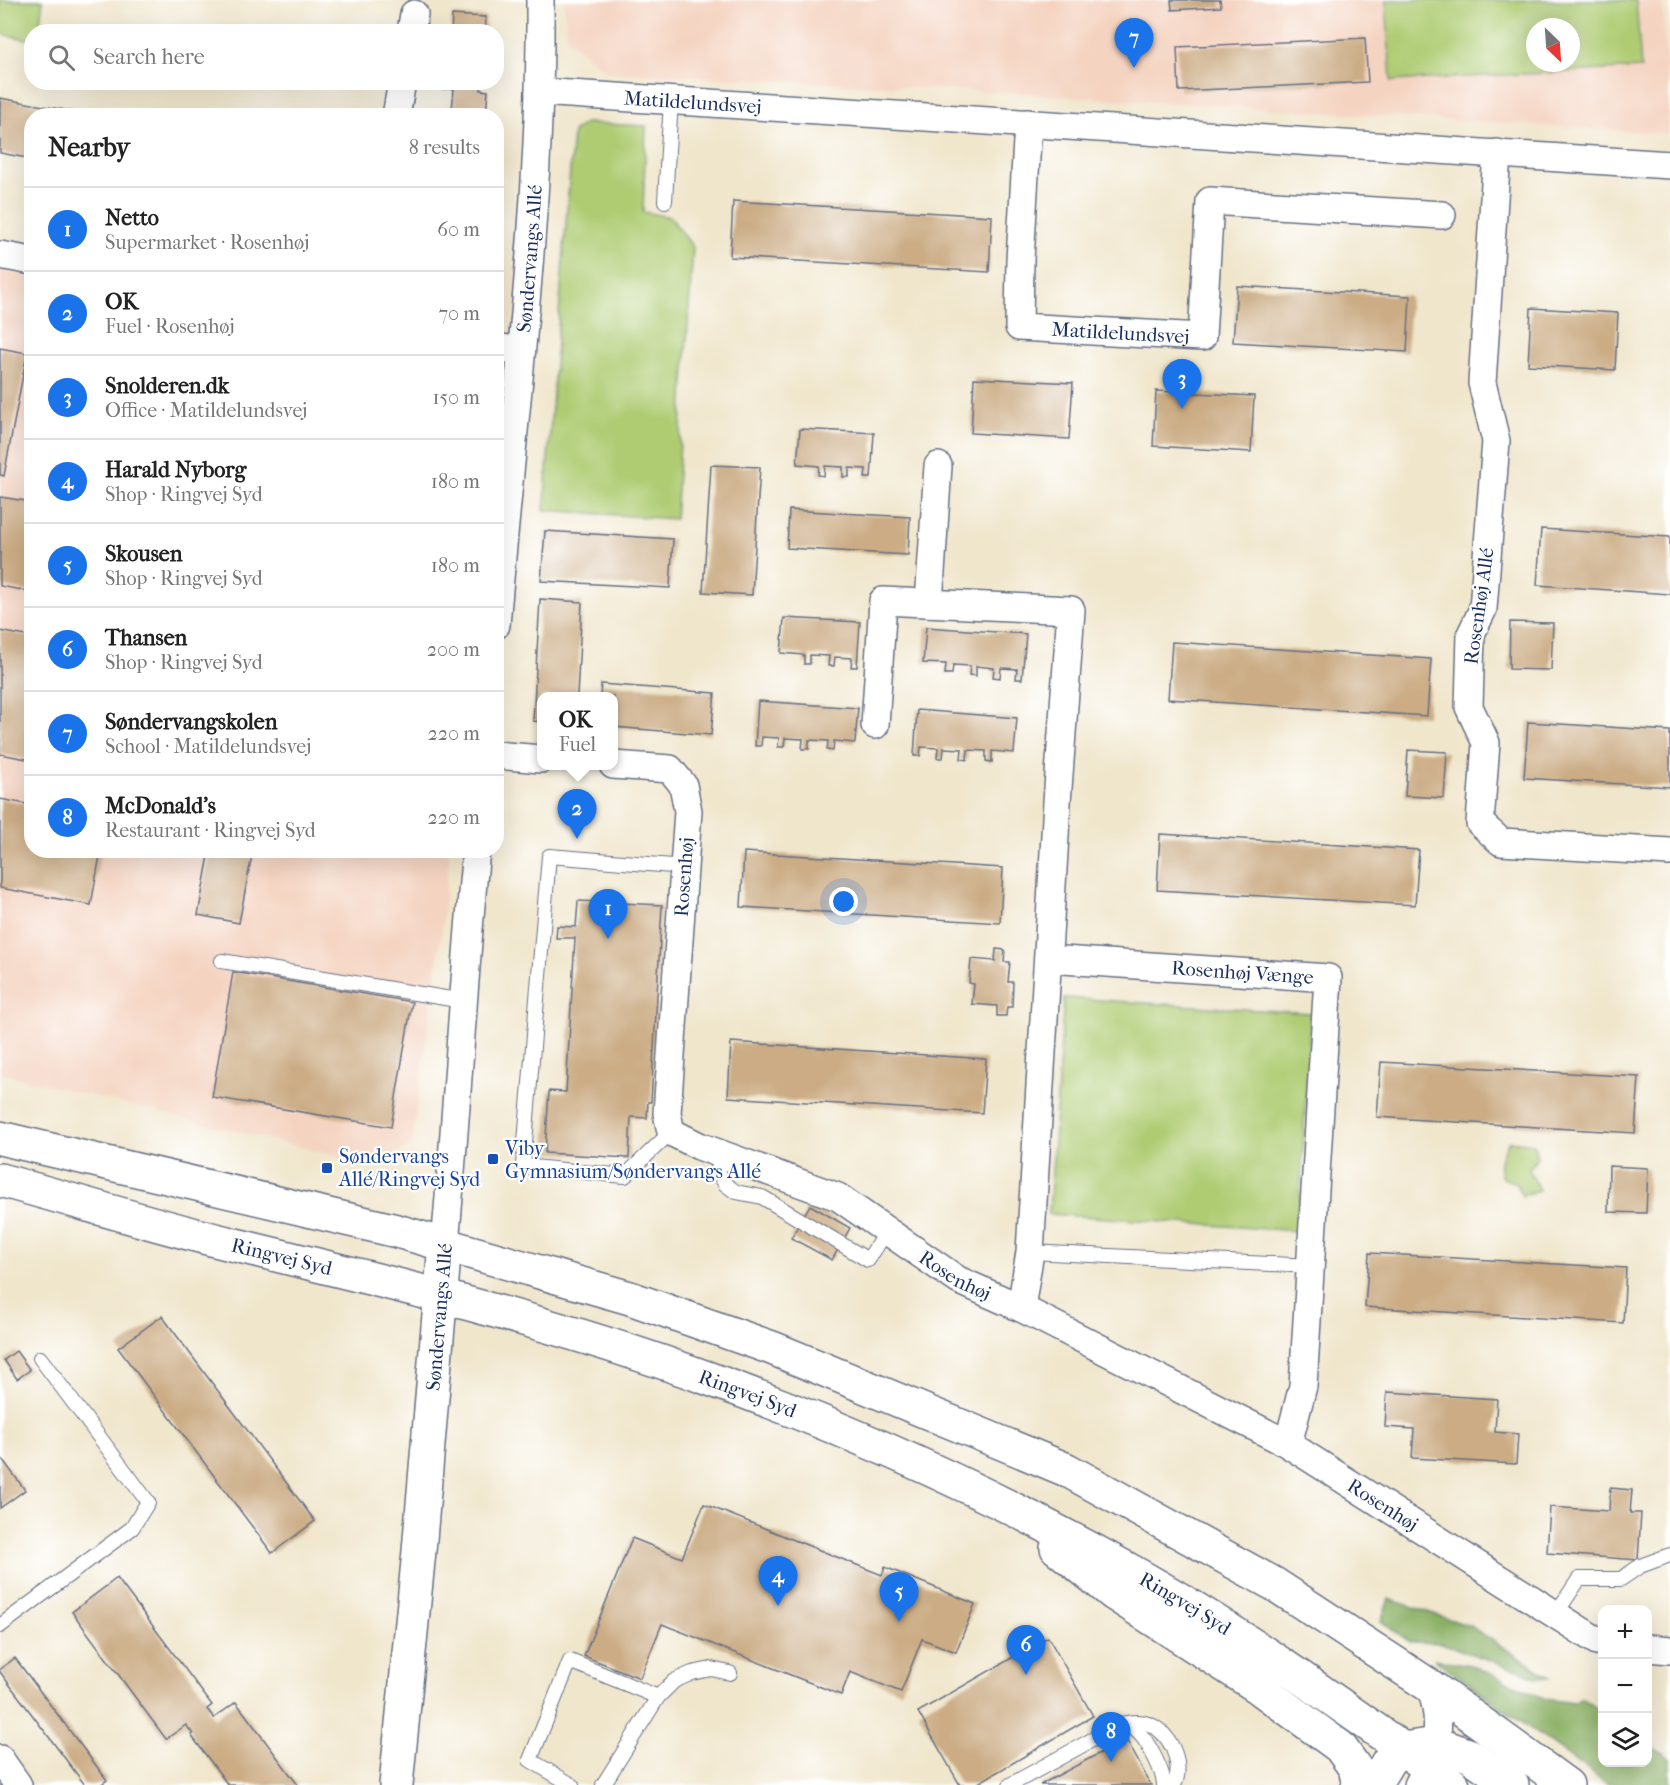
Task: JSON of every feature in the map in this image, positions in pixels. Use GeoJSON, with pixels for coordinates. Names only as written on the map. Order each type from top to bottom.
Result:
{"type":"FeatureCollection","features":[{"type":"Feature","properties":{"kind":"main road"},"geometry":{"type":"LineString","coordinates":[[0,1138],[445,1244],[630,1298],[772,1348],[1067,1470],[1274,1584],[1430,1686],[1567,1785]]}},
{"type":"Feature","properties":{"kind":"main road","name":"Ringvej Syd"},"geometry":{"type":"LineString","coordinates":[[0,1180],[226,1243],[440,1296],[565,1330],[706,1377],[826,1424],[992,1497],[1130,1570],[1276,1661],[1402,1749]]}},
{"type":"Feature","properties":{"kind":"main road","name":"Søndervangs Allé"},"geometry":{"type":"LineString","coordinates":[[396,1785],[445,1244]]}},
{"type":"Feature","properties":{"kind":"main road"},"geometry":{"type":"LineString","coordinates":[[992,1497],[1114,1594],[1258,1687],[1340,1747],[1355,1768],[1359,1785]]}},
{"type":"Feature","properties":{"kind":"main road"},"geometry":{"type":"LineString","coordinates":[[1374,1785],[1389,1760],[1402,1749],[1434,1770],[1472,1756],[1512,1785]]}},
{"type":"Feature","properties":{"kind":"street","name":"Søndervangs Allé"},"geometry":{"type":"LineString","coordinates":[[504,455],[509,349],[533,200],[540,0]]}},
{"type":"Feature","properties":{"kind":"street"},"geometry":{"type":"LineString","coordinates":[[397,108],[401,90]]}},
{"type":"Feature","properties":{"kind":"street","name":"Matildelundsvej"},"geometry":{"type":"LineString","coordinates":[[538,92],[1670,165]]}},
{"type":"Feature","properties":{"kind":"street","name":"Matildelundsvej"},"geometry":{"type":"LineString","coordinates":[[1028,123],[1020,260],[1019,327],[1202,337],[1210,201],[1442,214]]}},
{"type":"Feature","properties":{"kind":"street","name":"Rosenhøj Allé"},"geometry":{"type":"LineString","coordinates":[[1497,153],[1482,383],[1496,441],[1483,609],[1471,634],[1469,707],[1486,743],[1480,823],[1501,842],[1670,852]]}},
{"type":"Feature","properties":{"kind":"street"},"geometry":{"type":"LineString","coordinates":[[0,255],[24,260]]}},
{"type":"Feature","properties":{"kind":"street"},"geometry":{"type":"LineString","coordinates":[[929,603],[938,466]]}},
{"type":"Feature","properties":{"kind":"street"},"geometry":{"type":"LineString","coordinates":[[875,724],[883,601],[1071,610],[1030,1252],[1021,1308]]}},
{"type":"Feature","properties":{"kind":"street"},"geometry":{"type":"LineString","coordinates":[[504,756],[537,759]]}},
{"type":"Feature","properties":{"kind":"street","name":"Rosenhøj"},"geometry":{"type":"LineString","coordinates":[[618,765],[670,769],[682,785],[688,811],[667,1113],[671,1132],[699,1146],[838,1197],[958,1280],[1021,1308],[1288,1444],[1598,1641]]}},
{"type":"Feature","properties":{"kind":"street","name":"Søndervangs Allé"},"geometry":{"type":"LineString","coordinates":[[445,1244],[476,858]]}},
{"type":"Feature","properties":{"kind":"street","name":"Rosenhøj Vænge"},"geometry":{"type":"LineString","coordinates":[[1048,959],[1328,978],[1304,1386],[1288,1444]]}},
{"type":"Feature","properties":{"kind":"street"},"geometry":{"type":"LineString","coordinates":[[1652,1648],[1670,1650]]}},
{"type":"Feature","properties":{"kind":"street"},"geometry":{"type":"LineString","coordinates":[[1430,1686],[1437,1704],[1439,1723],[1434,1770]]}},
{"type":"Feature","properties":{"kind":"street"},"geometry":{"type":"LineString","coordinates":[[0,1759],[18,1785]]}},
{"type":"Feature","properties":{"kind":"lane"},"geometry":{"type":"LineString","coordinates":[[665,201],[671,100]]}},
{"type":"Feature","properties":{"kind":"lane"},"geometry":{"type":"LineString","coordinates":[[671,1132],[624,1176],[523,1166],[549,856],[685,867]]}},
{"type":"Feature","properties":{"kind":"lane"},"geometry":{"type":"LineString","coordinates":[[222,961],[463,1001]]}},
{"type":"Feature","properties":{"kind":"lane"},"geometry":{"type":"LineString","coordinates":[[718,1153],[719,1173],[725,1184],[736,1192],[762,1197],[868,1260],[886,1230]]}},
{"type":"Feature","properties":{"kind":"lane"},"geometry":{"type":"LineString","coordinates":[[1030,1252],[1311,1266]]}},
{"type":"Feature","properties":{"kind":"lane"},"geometry":{"type":"LineString","coordinates":[[0,1626],[132,1528],[148,1502],[40,1358]]}},
{"type":"Feature","properties":{"kind":"lane"},"geometry":{"type":"LineString","coordinates":[[1555,1615],[1579,1579],[1621,1579],[1640,1566],[1670,1555]]}},
{"type":"Feature","properties":{"kind":"lane"},"geometry":{"type":"LineString","coordinates":[[572,1785],[530,1760],[570,1661],[658,1697]]}},
{"type":"Feature","properties":{"kind":"lane"},"geometry":{"type":"LineString","coordinates":[[603,1785],[658,1697],[674,1681],[692,1673],[711,1669],[730,1673]]}},
{"type":"Feature","properties":{"kind":"lane"},"geometry":{"type":"LineString","coordinates":[[1010,1785],[1121,1724],[1134,1722],[1147,1723],[1159,1730],[1166,1738],[1178,1760],[1179,1769],[1174,1785]]}},
{"type":"Feature","properties":{"kind":"lane"},"geometry":{"type":"LineString","coordinates":[[1121,1724],[1138,1731],[1164,1776],[1164,1785]]}},
{"type":"Feature","properties":{"kind":"shaded area"},"geometry":{"type":"Polygon","coordinates":[[[564,0],[1663,0],[1670,134],[997,92],[607,72],[567,39],[564,0]]]}},
{"type":"Feature","properties":{"kind":"shaded area"},"geometry":{"type":"Polygon","coordinates":[[[0,271],[24,276],[24,858],[449,858],[441,936],[412,1145],[376,1166],[0,1073],[0,271]]]}},
{"type":"Feature","properties":{"kind":"green space"},"geometry":{"type":"Polygon","coordinates":[[[0,0],[43,0],[40,24],[24,24],[24,39],[0,34],[0,0]]]}},
{"type":"Feature","properties":{"kind":"green space"},"geometry":{"type":"Polygon","coordinates":[[[1386,0],[1636,0],[1641,68],[1580,71],[1580,18],[1526,18],[1526,72],[1564,72],[1391,81],[1386,0]]]}},
{"type":"Feature","properties":{"kind":"green space"},"geometry":{"type":"Polygon","coordinates":[[[585,123],[646,126],[643,212],[670,217],[693,247],[675,519],[544,510],[573,132],[585,123]]]}},
{"type":"Feature","properties":{"kind":"green space"},"geometry":{"type":"Polygon","coordinates":[[[1064,998],[1311,1013],[1298,1231],[1049,1214],[1064,998]]]}},
{"type":"Feature","properties":{"kind":"green space"},"geometry":{"type":"Polygon","coordinates":[[[1509,1141],[1534,1144],[1537,1158],[1529,1169],[1539,1190],[1522,1196],[1517,1183],[1502,1178],[1500,1164],[1509,1141]]]}},
{"type":"Feature","properties":{"kind":"green space"},"geometry":{"type":"Polygon","coordinates":[[[1389,1599],[1470,1626],[1551,1678],[1537,1677],[1441,1643],[1410,1642],[1381,1621],[1389,1599]]]}},
{"type":"Feature","properties":{"kind":"green space"},"geometry":{"type":"Polygon","coordinates":[[[1434,1659],[1471,1665],[1546,1699],[1574,1703],[1582,1698],[1598,1709],[1598,1767],[1652,1767],[1652,1747],[1670,1759],[1670,1785],[1609,1785],[1434,1659]]]}},
{"type":"Feature","properties":{"kind":"building"},"geometry":{"type":"Polygon","coordinates":[[[1171,0],[1220,0],[1221,7],[1172,10],[1171,0]]]}},
{"type":"Feature","properties":{"kind":"building"},"geometry":{"type":"Polygon","coordinates":[[[452,15],[486,17],[486,24],[451,24],[452,15]]]}},
{"type":"Feature","properties":{"kind":"building"},"geometry":{"type":"Polygon","coordinates":[[[1365,38],[1368,82],[1179,91],[1177,47],[1365,38]]]}},
{"type":"Feature","properties":{"kind":"building"},"geometry":{"type":"Polygon","coordinates":[[[454,90],[488,91],[487,108],[452,108],[454,90]]]}},
{"type":"Feature","properties":{"kind":"building"},"geometry":{"type":"Polygon","coordinates":[[[0,98],[54,108],[24,108],[24,158],[0,153],[0,98]]]}},
{"type":"Feature","properties":{"kind":"building"},"geometry":{"type":"Polygon","coordinates":[[[733,201],[992,216],[989,272],[730,257],[733,201]]]}},
{"type":"Feature","properties":{"kind":"building"},"geometry":{"type":"Polygon","coordinates":[[[1237,286],[1410,296],[1407,352],[1233,342],[1237,286]]]}},
{"type":"Feature","properties":{"kind":"building"},"geometry":{"type":"Polygon","coordinates":[[[1531,308],[1618,313],[1615,370],[1528,365],[1531,308]]]}},
{"type":"Feature","properties":{"kind":"building"},"geometry":{"type":"Polygon","coordinates":[[[0,348],[24,352],[24,369],[4,476],[0,475],[0,348]]]}},
{"type":"Feature","properties":{"kind":"building"},"geometry":{"type":"Polygon","coordinates":[[[974,378],[1073,383],[1069,439],[971,433],[974,378]]]}},
{"type":"Feature","properties":{"kind":"building"},"geometry":{"type":"Polygon","coordinates":[[[1156,391],[1254,396],[1251,452],[1153,446],[1156,391]]]}},
{"type":"Feature","properties":{"kind":"building"},"geometry":{"type":"Polygon","coordinates":[[[800,429],[874,433],[871,478],[865,478],[866,469],[849,468],[849,477],[843,477],[843,467],[825,466],[824,476],[818,475],[819,466],[797,464],[800,429]]]}},
{"type":"Feature","properties":{"kind":"building"},"geometry":{"type":"Polygon","coordinates":[[[711,465],[760,467],[752,595],[703,592],[711,465]]]}},
{"type":"Feature","properties":{"kind":"building"},"geometry":{"type":"Polygon","coordinates":[[[0,497],[24,501],[24,590],[0,586],[0,497]]]}},
{"type":"Feature","properties":{"kind":"building"},"geometry":{"type":"Polygon","coordinates":[[[789,510],[910,517],[908,555],[787,548],[789,510]]]}},
{"type":"Feature","properties":{"kind":"building"},"geometry":{"type":"Polygon","coordinates":[[[1541,529],[1670,537],[1670,594],[1537,585],[1541,529]]]}},
{"type":"Feature","properties":{"kind":"building"},"geometry":{"type":"Polygon","coordinates":[[[545,531],[673,539],[670,588],[541,581],[545,531]]]}},
{"type":"Feature","properties":{"kind":"building"},"geometry":{"type":"Polygon","coordinates":[[[540,599],[582,602],[577,692],[537,692],[537,722],[533,721],[540,599]]]}},
{"type":"Feature","properties":{"kind":"building"},"geometry":{"type":"Polygon","coordinates":[[[784,618],[860,622],[857,667],[851,667],[852,658],[835,657],[834,666],[828,666],[829,656],[810,655],[810,664],[804,664],[804,655],[781,653],[784,618]]]}},
{"type":"Feature","properties":{"kind":"building"},"geometry":{"type":"Polygon","coordinates":[[[1510,622],[1553,623],[1551,670],[1509,669],[1510,622]]]}},
{"type":"Feature","properties":{"kind":"building"},"geometry":{"type":"Polygon","coordinates":[[[926,627],[1026,634],[1022,679],[1016,679],[1017,669],[1001,668],[1000,678],[993,677],[994,668],[976,666],[976,676],[969,675],[970,666],[953,665],[952,674],[945,674],[946,664],[923,663],[926,627]]]}},
{"type":"Feature","properties":{"kind":"building"},"geometry":{"type":"Polygon","coordinates":[[[0,631],[24,636],[24,758],[0,754],[0,631]]]}},
{"type":"Feature","properties":{"kind":"building"},"geometry":{"type":"Polygon","coordinates":[[[1172,642],[1431,659],[1427,716],[1168,699],[1172,642]]]}},
{"type":"Feature","properties":{"kind":"building"},"geometry":{"type":"Polygon","coordinates":[[[601,684],[715,693],[711,735],[618,727],[618,692],[600,692],[601,684]]]}},
{"type":"Feature","properties":{"kind":"building"},"geometry":{"type":"Polygon","coordinates":[[[758,701],[858,708],[855,743],[834,741],[833,751],[827,750],[828,741],[809,740],[809,749],[802,749],[803,739],[785,738],[784,747],[778,747],[779,738],[762,737],[761,746],[755,746],[758,701]]]}},
{"type":"Feature","properties":{"kind":"building"},"geometry":{"type":"Polygon","coordinates":[[[917,710],[1017,718],[1014,753],[992,751],[992,762],[986,761],[986,751],[968,750],[967,760],[961,759],[962,749],[944,748],[943,758],[937,758],[938,748],[921,747],[920,756],[914,756],[917,710]]]}},
{"type":"Feature","properties":{"kind":"building"},"geometry":{"type":"Polygon","coordinates":[[[1528,722],[1670,731],[1670,787],[1524,778],[1528,722]]]}},
{"type":"Feature","properties":{"kind":"building"},"geometry":{"type":"Polygon","coordinates":[[[1408,750],[1447,752],[1444,798],[1405,796],[1408,750]]]}},
{"type":"Feature","properties":{"kind":"building"},"geometry":{"type":"Polygon","coordinates":[[[0,799],[24,804],[24,858],[100,858],[91,905],[0,888],[0,799]]]}},
{"type":"Feature","properties":{"kind":"building"},"geometry":{"type":"Polygon","coordinates":[[[1160,834],[1419,850],[1415,905],[1157,890],[1160,834]]]}},
{"type":"Feature","properties":{"kind":"building"},"geometry":{"type":"Polygon","coordinates":[[[744,852],[1003,868],[1000,923],[741,907],[744,852]]]}},
{"type":"Feature","properties":{"kind":"building"},"geometry":{"type":"Polygon","coordinates":[[[209,858],[251,858],[239,923],[198,915],[209,858]]]}},
{"type":"Feature","properties":{"kind":"building"},"geometry":{"type":"Polygon","coordinates":[[[578,901],[662,905],[651,1102],[648,1102],[647,1118],[631,1117],[629,1158],[545,1153],[549,1091],[566,1092],[575,938],[556,938],[557,926],[576,927],[578,901]]]}},
{"type":"Feature","properties":{"kind":"building"},"geometry":{"type":"Polygon","coordinates":[[[996,949],[1005,950],[1004,962],[1010,962],[1008,982],[1013,982],[1012,1007],[1007,1007],[1006,1016],[997,1016],[997,1006],[972,1004],[974,984],[969,983],[971,959],[995,961],[996,949]]]}},
{"type":"Feature","properties":{"kind":"building"},"geometry":{"type":"Polygon","coordinates":[[[233,972],[412,1002],[391,1127],[212,1097],[233,972]]]}},
{"type":"Feature","properties":{"kind":"building"},"geometry":{"type":"Polygon","coordinates":[[[731,1042],[986,1059],[982,1113],[728,1097],[731,1042]]]}},
{"type":"Feature","properties":{"kind":"building"},"geometry":{"type":"Polygon","coordinates":[[[1381,1062],[1639,1077],[1635,1133],[1377,1117],[1381,1062]]]}},
{"type":"Feature","properties":{"kind":"building"},"geometry":{"type":"Polygon","coordinates":[[[1609,1166],[1648,1168],[1646,1213],[1608,1212],[1609,1166]]]}},
{"type":"Feature","properties":{"kind":"building"},"geometry":{"type":"Polygon","coordinates":[[[810,1205],[850,1228],[832,1260],[791,1238],[810,1205]]]}},
{"type":"Feature","properties":{"kind":"building"},"geometry":{"type":"Polygon","coordinates":[[[1369,1253],[1626,1268],[1623,1323],[1365,1307],[1369,1253]]]}},
{"type":"Feature","properties":{"kind":"building"},"geometry":{"type":"Polygon","coordinates":[[[162,1316],[315,1521],[272,1553],[118,1348],[162,1316]]]}},
{"type":"Feature","properties":{"kind":"building"},"geometry":{"type":"Polygon","coordinates":[[[16,1351],[30,1370],[17,1379],[4,1360],[16,1351]]]}},
{"type":"Feature","properties":{"kind":"building"},"geometry":{"type":"Polygon","coordinates":[[[1387,1392],[1497,1399],[1495,1432],[1518,1434],[1516,1464],[1412,1458],[1414,1429],[1385,1427],[1387,1392]]]}},
{"type":"Feature","properties":{"kind":"building"},"geometry":{"type":"Polygon","coordinates":[[[0,1456],[25,1490],[0,1508],[0,1456]]]}},
{"type":"Feature","properties":{"kind":"building"},"geometry":{"type":"Polygon","coordinates":[[[1610,1488],[1632,1490],[1630,1513],[1641,1513],[1638,1560],[1547,1553],[1550,1507],[1609,1511],[1610,1488]]]}},
{"type":"Feature","properties":{"kind":"building"},"geometry":{"type":"Polygon","coordinates":[[[704,1504],[882,1575],[885,1567],[975,1604],[956,1652],[922,1639],[901,1692],[850,1672],[841,1695],[662,1624],[640,1678],[584,1656],[632,1538],[682,1558],[704,1504]]]}},
{"type":"Feature","properties":{"kind":"building"},"geometry":{"type":"Polygon","coordinates":[[[117,1578],[212,1705],[207,1709],[214,1718],[236,1702],[298,1785],[228,1785],[186,1725],[166,1739],[72,1612],[117,1578]]]}},
{"type":"Feature","properties":{"kind":"building"},"geometry":{"type":"Polygon","coordinates":[[[1048,1637],[1093,1716],[975,1785],[960,1785],[918,1712],[1048,1637]]]}},
{"type":"Feature","properties":{"kind":"building"},"geometry":{"type":"Polygon","coordinates":[[[15,1658],[107,1780],[100,1785],[85,1785],[0,1672],[0,1669],[15,1658]]]}},
{"type":"Feature","properties":{"kind":"building"},"geometry":{"type":"Polygon","coordinates":[[[1126,1739],[1151,1785],[1040,1785],[1126,1739]]]}},
{"type":"Feature","properties":{"kind":"place","name":"Søndervangskolen"},"geometry":{"type":"Point","coordinates":[1134,68]}},
{"type":"Feature","properties":{"kind":"place","name":"Snolderen.dk"},"geometry":{"type":"Point","coordinates":[1182,409]}},
{"type":"Feature","properties":{"kind":"place","name":"OK"},"geometry":{"type":"Point","coordinates":[577,839]}},
{"type":"Feature","properties":{"kind":"place","name":"Netto"},"geometry":{"type":"Point","coordinates":[608,939]}},
{"type":"Feature","properties":{"kind":"place","name":"Viby Gymnasium/Søndervangs Allé"},"geometry":{"type":"Point","coordinates":[493,1159]}},
{"type":"Feature","properties":{"kind":"place","name":"Søndervangs Allé/Ringvej Syd"},"geometry":{"type":"Point","coordinates":[327,1168]}},
{"type":"Feature","properties":{"kind":"place","name":"Harald Nyborg"},"geometry":{"type":"Point","coordinates":[778,1606]}},
{"type":"Feature","properties":{"kind":"place","name":"Skousen"},"geometry":{"type":"Point","coordinates":[899,1622]}},
{"type":"Feature","properties":{"kind":"place","name":"Thansen"},"geometry":{"type":"Point","coordinates":[1026,1675]}},
{"type":"Feature","properties":{"kind":"place","name":"McDonald's"},"geometry":{"type":"Point","coordinates":[1111,1762]}}]}
